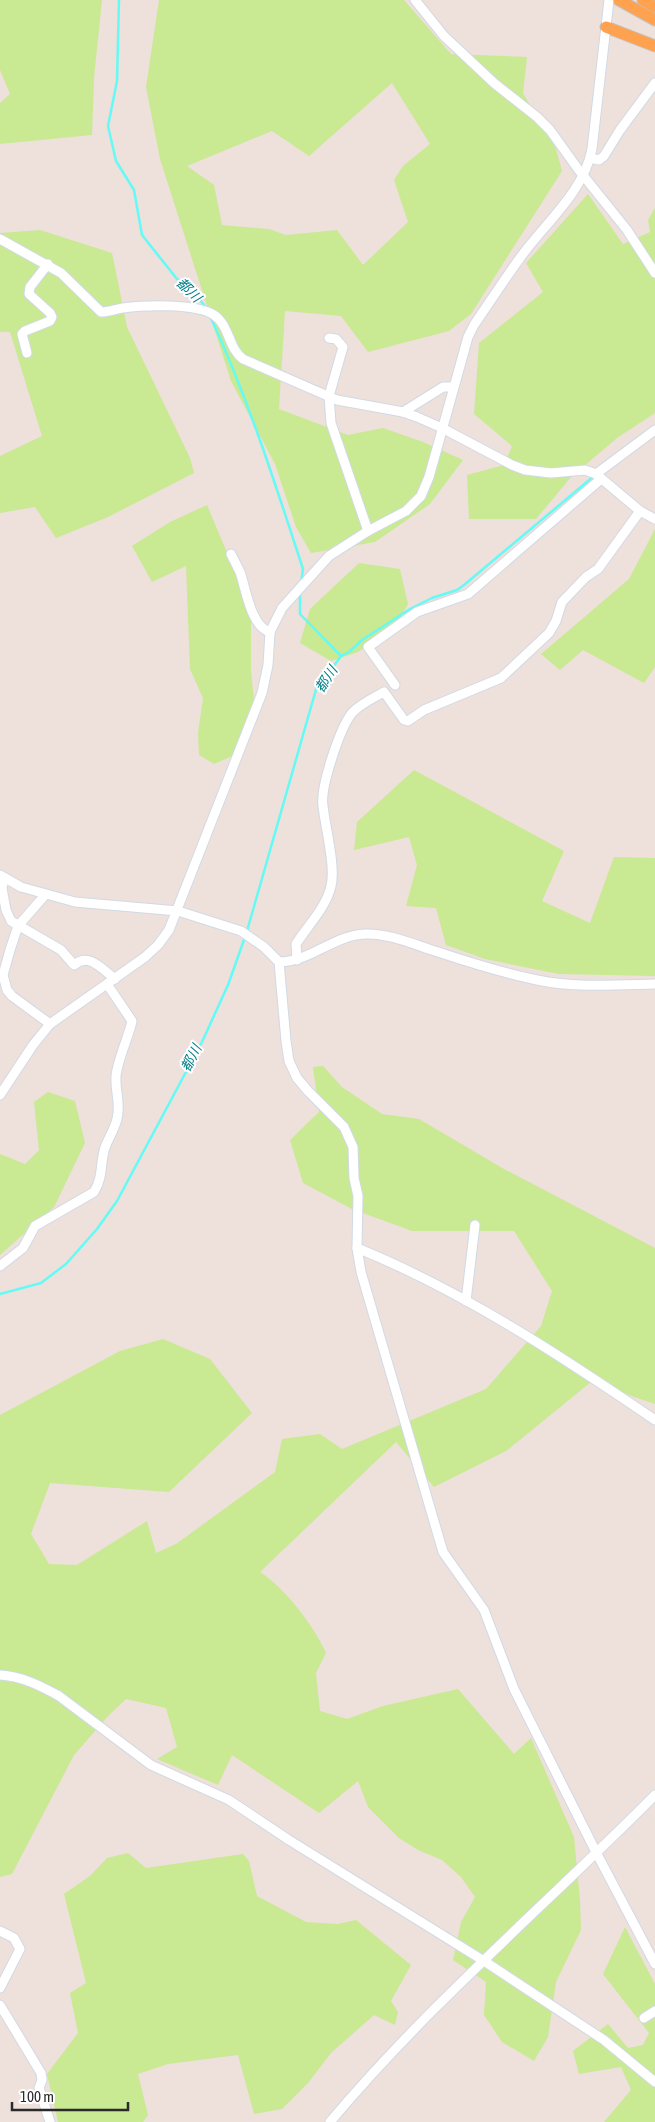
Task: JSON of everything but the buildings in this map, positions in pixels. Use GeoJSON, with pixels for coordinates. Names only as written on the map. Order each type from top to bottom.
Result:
{"type":"FeatureCollection","features":[{"type":"Feature","properties":{"kind":"main road"},"geometry":{"type":"LineString","coordinates":[[619,0],[655,20]]}},
{"type":"Feature","properties":{"kind":"main road"},"geometry":{"type":"LineString","coordinates":[[643,0],[655,7]]}},
{"type":"Feature","properties":{"kind":"main road"},"geometry":{"type":"LineString","coordinates":[[606,27],[655,46]]}},
{"type":"Feature","properties":{"kind":"street"},"geometry":{"type":"LineString","coordinates":[[415,0],[444,36],[494,83],[538,117],[550,130],[583,176],[627,230],[655,273]]}},
{"type":"Feature","properties":{"kind":"street"},"geometry":{"type":"LineString","coordinates":[[0,1095],[33,1045],[50,1024],[158,945],[169,930],[262,693],[268,666],[270,632],[282,608],[320,564],[338,549],[406,511],[421,496],[429,477],[468,337],[474,325],[520,257],[583,176],[590,158],[610,0]]}},
{"type":"Feature","properties":{"kind":"street"},"geometry":{"type":"LineString","coordinates":[[590,158],[599,160],[604,156],[620,130],[655,83]]}},
{"type":"Feature","properties":{"kind":"street"},"geometry":{"type":"LineString","coordinates":[[0,239],[48,264],[61,273],[100,312],[163,306],[191,308],[214,315],[229,336],[232,348],[243,359],[337,400],[403,412],[442,428],[512,466],[525,470],[552,473],[585,470],[599,476],[640,511],[655,519]]}},
{"type":"Feature","properties":{"kind":"street"},"geometry":{"type":"LineString","coordinates":[[27,353],[22,334],[50,320],[52,317],[29,294],[30,287],[48,264]]}},
{"type":"Feature","properties":{"kind":"street"},"geometry":{"type":"LineString","coordinates":[[329,338],[336,339],[343,347],[329,396],[331,423],[368,531]]}},
{"type":"Feature","properties":{"kind":"street"},"geometry":{"type":"LineString","coordinates":[[403,412],[443,387],[453,387]]}},
{"type":"Feature","properties":{"kind":"street"},"geometry":{"type":"LineString","coordinates":[[395,686],[368,647],[417,612],[468,594],[599,476],[655,430]]}},
{"type":"Feature","properties":{"kind":"street"},"geometry":{"type":"LineString","coordinates":[[297,960],[296,944],[320,912],[332,883],[322,796],[326,776],[346,720],[354,711],[384,692],[404,720],[408,721],[424,710],[501,678],[548,633],[556,621],[562,602],[586,577],[598,569],[640,511]]}},
{"type":"Feature","properties":{"kind":"street"},"geometry":{"type":"LineString","coordinates":[[231,554],[240,572],[254,616],[264,630],[270,632]]}},
{"type":"Feature","properties":{"kind":"street"},"geometry":{"type":"LineString","coordinates":[[0,1266],[23,1248],[34,1226],[94,1192],[98,1185],[102,1176],[104,1149],[112,1137],[118,1118],[120,1100],[116,1076],[132,1021],[111,981],[95,964],[86,959],[74,965],[60,950],[11,922],[6,910],[2,876],[22,887],[45,895],[87,904],[123,905],[178,911],[241,931],[253,938],[279,962],[289,1061],[297,1078],[344,1127],[353,1147],[354,1178],[358,1196],[357,1248],[361,1272],[443,1552],[484,1610],[514,1688],[597,1854],[655,1964]]}},
{"type":"Feature","properties":{"kind":"street"},"geometry":{"type":"LineString","coordinates":[[45,895],[18,926],[2,976],[7,990],[12,996],[50,1024]]}},
{"type":"Feature","properties":{"kind":"street"},"geometry":{"type":"LineString","coordinates":[[279,962],[297,960],[343,939],[364,934],[393,938],[470,962],[539,980],[591,985],[655,984]]}},
{"type":"Feature","properties":{"kind":"street"},"geometry":{"type":"LineString","coordinates":[[466,1301],[475,1225]]}},
{"type":"Feature","properties":{"kind":"street"},"geometry":{"type":"LineString","coordinates":[[357,1248],[384,1259],[466,1301],[589,1375],[655,1420]]}},
{"type":"Feature","properties":{"kind":"street"},"geometry":{"type":"LineString","coordinates":[[0,1675],[23,1680],[59,1696],[151,1765],[229,1800],[289,1840],[484,1960],[604,2040],[655,2082]]}},
{"type":"Feature","properties":{"kind":"street"},"geometry":{"type":"LineString","coordinates":[[330,2122],[364,2081],[484,1960],[597,1854],[655,1795]]}},
{"type":"Feature","properties":{"kind":"street"},"geometry":{"type":"LineString","coordinates":[[0,1931],[14,1938],[20,1949],[0,1988]]}},
{"type":"Feature","properties":{"kind":"street"},"geometry":{"type":"LineString","coordinates":[[0,2005],[41,2073],[42,2080],[39,2088],[50,2122]]}},
{"type":"Feature","properties":{"kind":"street"},"geometry":{"type":"LineString","coordinates":[[644,2018],[655,2011]]}},
{"type":"Feature","properties":{"kind":"green space"},"geometry":{"type":"Polygon","coordinates":[[[0,0],[102,0],[94,78],[92,135],[0,144],[0,103],[10,94],[0,70],[0,0]]]}},
{"type":"Feature","properties":{"kind":"green space"},"geometry":{"type":"Polygon","coordinates":[[[159,0],[404,0],[451,54],[527,57],[523,93],[556,149],[562,171],[471,314],[449,331],[368,352],[341,316],[285,311],[279,409],[348,435],[383,428],[423,442],[463,460],[430,504],[375,542],[311,553],[296,527],[275,464],[231,381],[160,159],[146,87],[159,0]],[[392,83],[309,156],[272,131],[187,166],[214,185],[222,225],[269,229],[286,235],[337,230],[363,265],[408,222],[394,180],[403,166],[430,144],[392,83]]]}},
{"type":"Feature","properties":{"kind":"green space"},"geometry":{"type":"Polygon","coordinates":[[[588,194],[623,244],[650,232],[648,220],[655,208],[655,413],[617,438],[571,477],[536,519],[469,519],[467,475],[504,465],[512,446],[474,414],[479,343],[543,292],[526,263],[588,194]]]}},
{"type":"Feature","properties":{"kind":"green space"},"geometry":{"type":"Polygon","coordinates":[[[40,230],[112,253],[127,327],[190,458],[194,473],[108,517],[56,538],[35,507],[0,513],[0,456],[42,436],[10,332],[0,332],[0,233],[40,230]]]}},
{"type":"Feature","properties":{"kind":"green space"},"geometry":{"type":"Polygon","coordinates":[[[207,505],[251,610],[251,671],[254,701],[237,754],[214,764],[199,755],[198,733],[203,698],[190,669],[186,566],[152,582],[132,546],[170,522],[207,505]]]}},
{"type":"Feature","properties":{"kind":"green space"},"geometry":{"type":"Polygon","coordinates":[[[655,529],[655,667],[644,683],[583,650],[560,670],[541,654],[629,579],[655,529]]]}},
{"type":"Feature","properties":{"kind":"green space"},"geometry":{"type":"Polygon","coordinates":[[[359,563],[400,569],[408,604],[398,622],[358,652],[331,661],[300,643],[310,609],[359,563]]]}},
{"type":"Feature","properties":{"kind":"green space"},"geometry":{"type":"Polygon","coordinates":[[[414,770],[564,851],[542,901],[590,923],[614,857],[655,858],[655,976],[559,974],[485,959],[446,945],[436,908],[406,906],[417,865],[409,837],[354,850],[357,822],[414,770]]]}},
{"type":"Feature","properties":{"kind":"green space"},"geometry":{"type":"Polygon","coordinates":[[[323,1066],[342,1087],[382,1114],[419,1119],[504,1169],[655,1248],[655,1404],[591,1382],[506,1451],[434,1487],[396,1442],[260,1572],[279,1587],[298,1608],[326,1653],[316,1673],[320,1711],[347,1719],[383,1706],[458,1689],[514,1754],[531,1738],[574,1837],[581,1930],[556,1982],[548,2037],[534,2061],[502,2042],[484,2015],[486,1982],[453,1960],[461,1922],[475,1897],[461,1877],[442,1860],[418,1850],[399,1838],[368,1807],[358,1781],[319,1813],[232,1755],[218,1785],[157,1759],[177,1747],[166,1708],[126,1699],[109,1715],[74,1755],[12,1874],[0,1877],[0,1415],[120,1351],[163,1339],[210,1359],[252,1413],[169,1492],[50,1483],[31,1534],[49,1564],[77,1565],[147,1521],[156,1553],[176,1544],[275,1472],[282,1439],[320,1434],[342,1449],[486,1389],[541,1326],[552,1291],[514,1231],[412,1231],[352,1209],[303,1183],[290,1140],[319,1112],[313,1067],[323,1066]]]}},
{"type":"Feature","properties":{"kind":"green space"},"geometry":{"type":"Polygon","coordinates":[[[48,1092],[75,1101],[85,1143],[54,1207],[0,1255],[0,1154],[25,1164],[39,1150],[34,1102],[48,1092]]]}},
{"type":"Feature","properties":{"kind":"green space"},"geometry":{"type":"Polygon","coordinates":[[[128,1853],[146,1868],[243,1854],[249,1861],[257,1896],[306,1922],[338,1924],[356,1920],[411,1965],[391,2001],[398,2012],[395,2025],[374,2015],[331,2053],[308,2083],[282,2109],[254,2114],[238,2055],[168,2064],[138,2074],[148,2115],[143,2122],[58,2122],[47,2074],[78,2033],[70,1993],[86,1983],[64,1894],[90,1876],[107,1858],[128,1853]]]}},
{"type":"Feature","properties":{"kind":"green space"},"geometry":{"type":"Polygon","coordinates":[[[625,1927],[655,1984],[655,2122],[604,2122],[631,2090],[621,2067],[579,2074],[573,2051],[608,2024],[628,2048],[643,2045],[649,2033],[603,1974],[625,1927]]]}},
{"type":"Feature","properties":{"kind":"waterway","name":"都川"},"geometry":{"type":"LineString","coordinates":[[119,0],[117,81],[108,126],[116,161],[134,190],[142,235],[177,279],[194,292],[207,309]]}},
{"type":"Feature","properties":{"kind":"waterway","name":"都川"},"geometry":{"type":"LineString","coordinates":[[210,316],[237,378],[271,473],[303,569],[301,584]]}},
{"type":"Feature","properties":{"kind":"waterway"},"geometry":{"type":"LineString","coordinates":[[247,931],[317,686],[323,677],[331,670],[341,656],[349,652],[362,640],[410,609],[432,598],[457,590],[464,585],[594,476]]}},
{"type":"Feature","properties":{"kind":"waterway","name":"都川"},"geometry":{"type":"LineString","coordinates":[[300,592],[300,614],[341,656]]}},
{"type":"Feature","properties":{"kind":"waterway","name":"都川"},"geometry":{"type":"LineString","coordinates":[[0,1294],[41,1283],[66,1264],[97,1229],[117,1201],[202,1042],[228,985],[245,937]]}}]}
